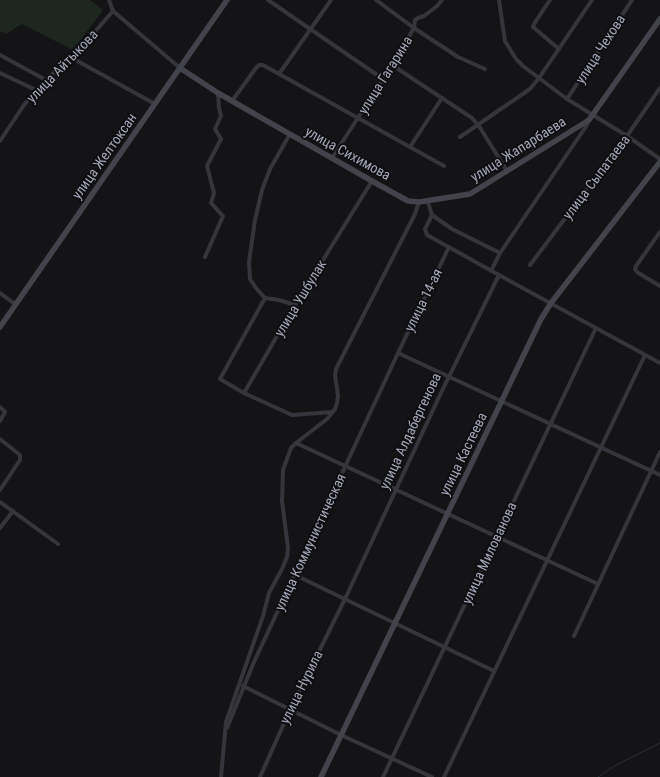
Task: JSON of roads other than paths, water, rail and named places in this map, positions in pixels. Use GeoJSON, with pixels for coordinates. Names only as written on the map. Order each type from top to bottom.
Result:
{"type":"FeatureCollection","features":[{"type":"Feature","properties":{"kind":"street"},"geometry":{"type":"LineString","coordinates":[[109,0],[113,12],[180,68]]}},
{"type":"Feature","properties":{"kind":"street","name":"улица Желтоксан"},"geometry":{"type":"LineString","coordinates":[[0,327],[227,0]]}},
{"type":"Feature","properties":{"kind":"street"},"geometry":{"type":"LineString","coordinates":[[268,0],[384,78]]}},
{"type":"Feature","properties":{"kind":"street"},"geometry":{"type":"LineString","coordinates":[[279,74],[331,0]]}},
{"type":"Feature","properties":{"kind":"street"},"geometry":{"type":"LineString","coordinates":[[376,0],[414,28],[458,57],[485,69]]}},
{"type":"Feature","properties":{"kind":"street","name":"улица Гагарина"},"geometry":{"type":"LineString","coordinates":[[332,158],[392,65],[414,28],[415,20],[424,16],[442,0]]}},
{"type":"Feature","properties":{"kind":"street"},"geometry":{"type":"LineString","coordinates":[[499,0],[505,41],[516,59],[523,66],[567,99],[627,136],[660,159]]}},
{"type":"Feature","properties":{"kind":"street"},"geometry":{"type":"LineString","coordinates":[[550,0],[534,24],[533,28],[559,49]]}},
{"type":"Feature","properties":{"kind":"street"},"geometry":{"type":"LineString","coordinates":[[460,137],[530,89],[592,0]]}},
{"type":"Feature","properties":{"kind":"street","name":"улица Чехова"},"geometry":{"type":"LineString","coordinates":[[567,99],[632,0]]}},
{"type":"Feature","properties":{"kind":"street","name":"улица Айтыкова"},"geometry":{"type":"LineString","coordinates":[[0,141],[36,90],[72,58],[113,12]]}},
{"type":"Feature","properties":{"kind":"street"},"geometry":{"type":"LineString","coordinates":[[594,115],[660,19]]}},
{"type":"Feature","properties":{"kind":"street"},"geometry":{"type":"LineString","coordinates":[[0,55],[46,80]]}},
{"type":"Feature","properties":{"kind":"street"},"geometry":{"type":"LineString","coordinates":[[72,58],[155,104]]}},
{"type":"Feature","properties":{"kind":"street"},"geometry":{"type":"LineString","coordinates":[[232,101],[259,65],[263,65],[444,166]]}},
{"type":"Feature","properties":{"kind":"street"},"geometry":{"type":"LineString","coordinates":[[392,65],[472,118],[507,171]]}},
{"type":"Feature","properties":{"kind":"street","name":"улица Сихимова"},"geometry":{"type":"LineString","coordinates":[[180,68],[218,93],[408,201],[428,202]]}},
{"type":"Feature","properties":{"kind":"street"},"geometry":{"type":"LineString","coordinates":[[0,73],[36,90]]}},
{"type":"Feature","properties":{"kind":"street","name":"улица Сыпатаева"},"geometry":{"type":"LineString","coordinates":[[530,265],[627,136],[660,88]]}},
{"type":"Feature","properties":{"kind":"street"},"geometry":{"type":"LineString","coordinates":[[205,257],[223,216],[211,203],[214,193],[207,166],[221,139],[215,129],[221,116],[218,93]]}},
{"type":"Feature","properties":{"kind":"street"},"geometry":{"type":"LineString","coordinates":[[410,147],[442,98]]}},
{"type":"Feature","properties":{"kind":"street","name":"улица Жапарбаева"},"geometry":{"type":"LineString","coordinates":[[428,202],[470,194],[589,120],[594,115]]}},
{"type":"Feature","properties":{"kind":"street"},"geometry":{"type":"LineString","coordinates":[[491,271],[500,253],[589,120]]}},
{"type":"Feature","properties":{"kind":"street"},"geometry":{"type":"LineString","coordinates":[[290,134],[270,169],[262,190],[255,220],[249,262],[250,279],[265,298],[279,300],[295,305]]}},
{"type":"Feature","properties":{"kind":"street","name":"улица Кастеева"},"geometry":{"type":"LineString","coordinates":[[321,777],[541,319],[551,303],[660,162]]}},
{"type":"Feature","properties":{"kind":"street","name":"улица Ушбулак"},"geometry":{"type":"LineString","coordinates":[[244,393],[295,305],[372,181]]}},
{"type":"Feature","properties":{"kind":"street"},"geometry":{"type":"LineString","coordinates":[[221,777],[226,722],[263,616],[269,593],[287,557],[288,548],[282,501],[282,485],[283,470],[288,454],[296,443],[327,419],[333,412],[338,396],[335,375],[336,369],[415,214],[419,202]]}},
{"type":"Feature","properties":{"kind":"street"},"geometry":{"type":"LineString","coordinates":[[428,202],[432,215],[452,228],[500,253]]}},
{"type":"Feature","properties":{"kind":"street"},"geometry":{"type":"LineString","coordinates":[[432,215],[425,229],[427,235],[660,363]]}},
{"type":"Feature","properties":{"kind":"street"},"geometry":{"type":"LineString","coordinates":[[660,232],[636,266],[637,272],[660,286]]}},
{"type":"Feature","properties":{"kind":"street","name":"улица 14-ая"},"geometry":{"type":"LineString","coordinates":[[398,353],[449,248]]}},
{"type":"Feature","properties":{"kind":"street","name":"улица Алдабергенова"},"geometry":{"type":"LineString","coordinates":[[345,599],[448,377],[499,275]]}},
{"type":"Feature","properties":{"kind":"street"},"geometry":{"type":"LineString","coordinates":[[0,293],[15,304]]}},
{"type":"Feature","properties":{"kind":"street"},"geometry":{"type":"LineString","coordinates":[[265,298],[220,379],[244,393],[292,416],[333,412]]}},
{"type":"Feature","properties":{"kind":"street","name":"улица Милованова"},"geometry":{"type":"LineString","coordinates":[[383,777],[596,328]]}},
{"type":"Feature","properties":{"kind":"street"},"geometry":{"type":"LineString","coordinates":[[398,353],[660,475]]}},
{"type":"Feature","properties":{"kind":"street","name":"улица Коммунистическая"},"geometry":{"type":"LineString","coordinates":[[225,733],[243,686],[398,353]]}},
{"type":"Feature","properties":{"kind":"street"},"geometry":{"type":"LineString","coordinates":[[444,777],[645,355]]}},
{"type":"Feature","properties":{"kind":"street"},"geometry":{"type":"LineString","coordinates":[[0,407],[4,412],[0,421]]}},
{"type":"Feature","properties":{"kind":"street"},"geometry":{"type":"LineString","coordinates":[[0,439],[21,457],[0,490]]}},
{"type":"Feature","properties":{"kind":"street"},"geometry":{"type":"LineString","coordinates":[[296,443],[346,465],[598,584]]}},
{"type":"Feature","properties":{"kind":"street"},"geometry":{"type":"LineString","coordinates":[[574,636],[660,452]]}},
{"type":"Feature","properties":{"kind":"street"},"geometry":{"type":"LineString","coordinates":[[0,502],[58,544]]}},
{"type":"Feature","properties":{"kind":"street"},"geometry":{"type":"LineString","coordinates":[[0,528],[13,511]]}},
{"type":"Feature","properties":{"kind":"street"},"geometry":{"type":"LineString","coordinates":[[295,574],[494,671]]}},
{"type":"Feature","properties":{"kind":"street","name":"улица Нурила"},"geometry":{"type":"LineString","coordinates":[[260,777],[290,710],[345,599]]}},
{"type":"Feature","properties":{"kind":"street"},"geometry":{"type":"LineString","coordinates":[[243,686],[341,735],[432,777]]}},
{"type":"Feature","properties":{"kind":"waterway"},"geometry":{"type":"LineString","coordinates":[[598,777],[618,764],[660,743]]}}]}
